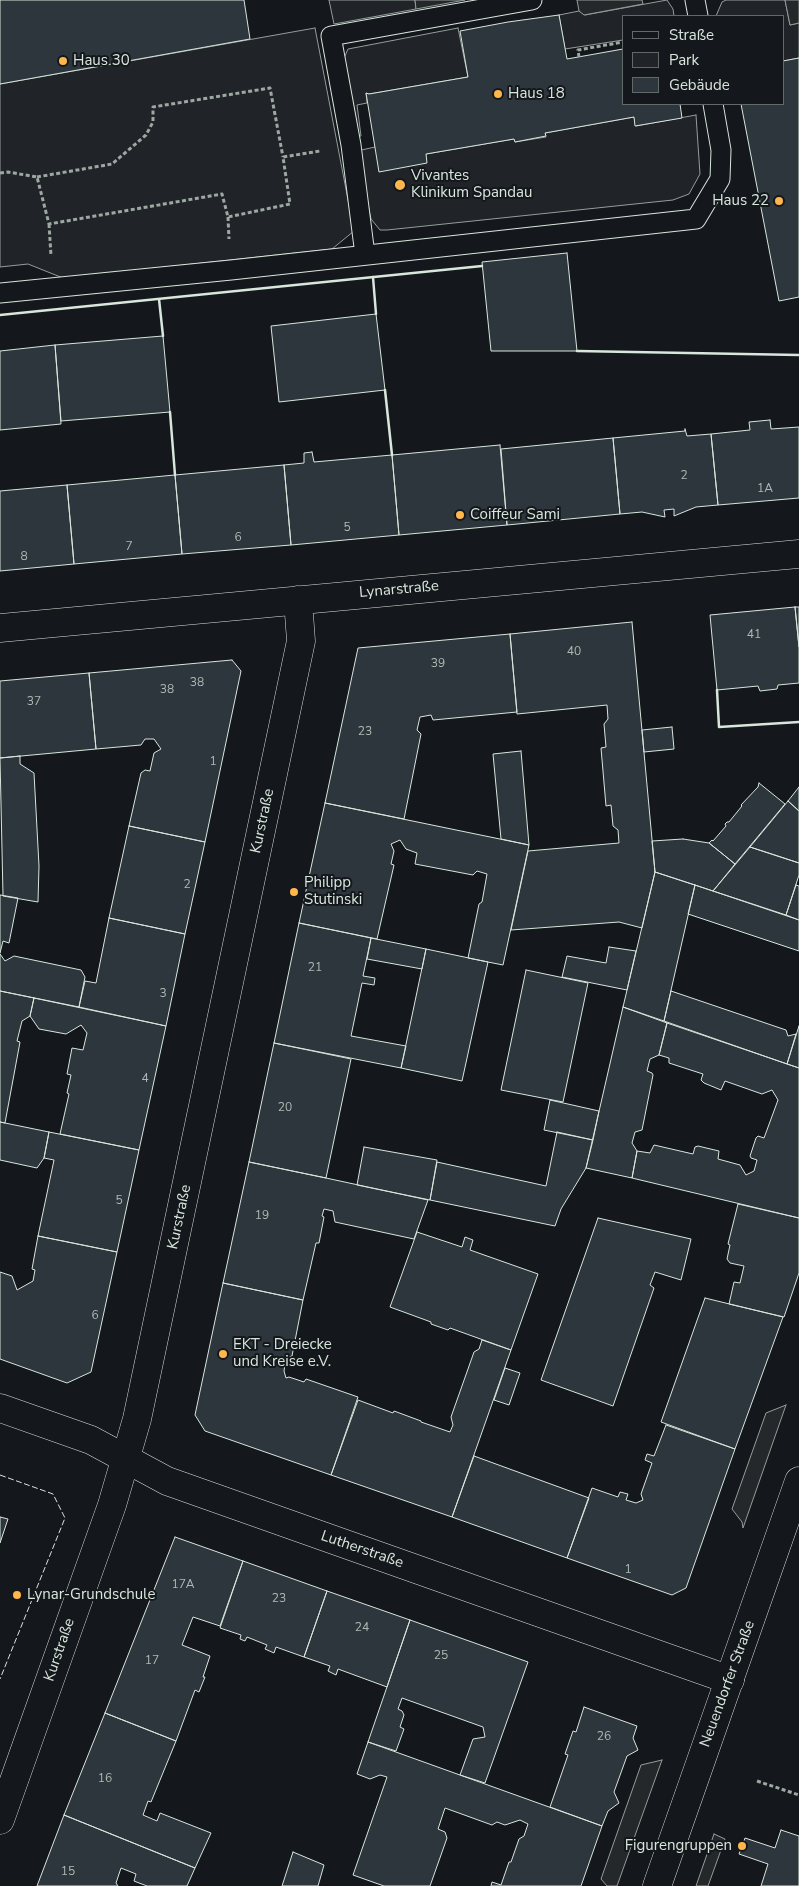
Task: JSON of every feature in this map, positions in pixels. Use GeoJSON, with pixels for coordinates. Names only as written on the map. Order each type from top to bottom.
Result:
{"type":"FeatureCollection","features":[{"type":"Feature","properties":{"kind":"street","name":"Lynarstraße"},"geometry":{"type":"LineString","coordinates":[[0,628],[799,554]]}},
{"type":"Feature","properties":{"kind":"street","name":"Kurstraße"},"geometry":{"type":"LineString","coordinates":[[0,1820],[112,1504],[137,1419],[301,640],[298,600]]}},
{"type":"Feature","properties":{"kind":"street","name":"Lutherstraße"},"geometry":{"type":"LineString","coordinates":[[0,1408],[91,1440],[167,1481],[730,1680]]}},
{"type":"Feature","properties":{"kind":"street","name":"Neuendorfer Straße"},"geometry":{"type":"LineString","coordinates":[[657,1886],[799,1481]]}},
{"type":"Feature","properties":{"kind":"lane"},"geometry":{"type":"LineString","coordinates":[[365,255],[350,145],[331,36],[532,0]]}},
{"type":"Feature","properties":{"kind":"lane"},"geometry":{"type":"LineString","coordinates":[[695,0],[698,15]]}},
{"type":"Feature","properties":{"kind":"lane"},"geometry":{"type":"LineString","coordinates":[[0,293],[232,270],[696,219],[720,179],[721,150],[713,105]]}},
{"type":"Feature","properties":{"kind":"path"},"geometry":{"type":"LineString","coordinates":[[579,57],[578,50],[622,42]]}},
{"type":"Feature","properties":{"kind":"path"},"geometry":{"type":"LineString","coordinates":[[0,173],[8,172],[37,177],[112,164],[146,135],[153,122],[153,107],[270,88],[290,204],[228,217],[222,194],[49,224],[37,177]]}},
{"type":"Feature","properties":{"kind":"path"},"geometry":{"type":"LineString","coordinates":[[283,157],[350,145]]}},
{"type":"Feature","properties":{"kind":"path"},"geometry":{"type":"LineString","coordinates":[[757,1781],[799,1795]]}},
{"type":"Feature","properties":{"kind":"green space"},"geometry":{"type":"Polygon","coordinates":[[[329,0],[415,0],[416,9],[334,24],[329,0]]]}},
{"type":"Feature","properties":{"kind":"green space"},"geometry":{"type":"Polygon","coordinates":[[[667,0],[673,9],[674,15],[622,15],[622,40],[565,49],[559,15],[579,11],[585,15],[667,0]]]}},
{"type":"Feature","properties":{"kind":"green space"},"geometry":{"type":"Polygon","coordinates":[[[726,0],[785,0],[790,25],[799,23],[799,58],[784,61],[784,15],[716,15],[722,2],[726,0]]]}},
{"type":"Feature","properties":{"kind":"green space"},"geometry":{"type":"Polygon","coordinates":[[[315,28],[354,231],[332,249],[63,278],[28,264],[0,267],[0,84],[315,28]]]}},
{"type":"Feature","properties":{"kind":"green space"},"geometry":{"type":"Polygon","coordinates":[[[458,28],[468,77],[366,93],[367,103],[357,105],[361,136],[355,137],[342,63],[348,49],[458,28]]]}},
{"type":"Feature","properties":{"kind":"green space"},"geometry":{"type":"Polygon","coordinates":[[[696,115],[700,174],[689,194],[673,200],[387,230],[380,230],[371,219],[357,151],[375,147],[426,154],[514,139],[515,142],[546,137],[545,133],[634,117],[636,126],[696,115]]]}},
{"type":"Feature","properties":{"kind":"shaded area"},"geometry":{"type":"Polygon","coordinates":[[[415,0],[465,0],[416,9],[415,0]]]}},
{"type":"Feature","properties":{"kind":"shaded area"},"geometry":{"type":"Polygon","coordinates":[[[577,0],[642,0],[643,4],[584,15],[579,11],[577,0]]]}},
{"type":"Feature","properties":{"kind":"shaded area"},"geometry":{"type":"Polygon","coordinates":[[[785,0],[799,0],[799,23],[790,25],[785,0]]]}},
{"type":"Feature","properties":{"kind":"shaded area"},"geometry":{"type":"Polygon","coordinates":[[[786,1405],[743,1528],[742,1522],[732,1509],[766,1413],[786,1405]]]}},
{"type":"Feature","properties":{"kind":"shaded area"},"geometry":{"type":"Polygon","coordinates":[[[662,1760],[617,1886],[607,1886],[601,1879],[641,1765],[662,1760]]]}},
{"type":"Feature","properties":{"kind":"shaded area"},"geometry":{"type":"Polygon","coordinates":[[[714,1834],[725,1839],[708,1886],[696,1886],[714,1834]]]}},
{"type":"Feature","properties":{"kind":"building","name":"Haus 30"},"geometry":{"type":"Polygon","coordinates":[[[0,0],[244,0],[250,39],[0,84],[0,0]]]}},
{"type":"Feature","properties":{"kind":"building","name":"Haus 18"},"geometry":{"type":"Polygon","coordinates":[[[559,15],[567,59],[622,49],[622,105],[680,105],[682,118],[635,126],[634,117],[545,133],[546,136],[515,142],[514,139],[426,154],[427,163],[379,172],[366,93],[468,77],[460,31],[559,15]]]}},
{"type":"Feature","properties":{"kind":"building","name":"Haus 22"},"geometry":{"type":"Polygon","coordinates":[[[799,58],[799,297],[779,301],[741,105],[784,105],[784,61],[799,58]]]}},
{"type":"Feature","properties":{"kind":"building"},"geometry":{"type":"Polygon","coordinates":[[[567,253],[577,351],[491,351],[482,262],[567,253]]]}},
{"type":"Feature","properties":{"kind":"building"},"geometry":{"type":"Polygon","coordinates":[[[376,314],[385,390],[279,402],[271,326],[376,314]]]}},
{"type":"Feature","properties":{"kind":"building"},"geometry":{"type":"Polygon","coordinates":[[[163,336],[170,412],[61,421],[55,345],[163,336]]]}},
{"type":"Feature","properties":{"kind":"building"},"geometry":{"type":"Polygon","coordinates":[[[55,345],[61,424],[0,430],[0,351],[55,345]]]}},
{"type":"Feature","properties":{"kind":"building"},"geometry":{"type":"Polygon","coordinates":[[[770,420],[771,429],[799,427],[799,498],[718,505],[711,434],[750,430],[749,422],[770,420]]]}},
{"type":"Feature","properties":{"kind":"building"},"geometry":{"type":"Polygon","coordinates":[[[685,429],[687,436],[711,434],[718,505],[696,507],[674,516],[674,509],[664,510],[665,517],[642,512],[620,514],[613,438],[685,431],[685,429]]]}},
{"type":"Feature","properties":{"kind":"building"},"geometry":{"type":"Polygon","coordinates":[[[613,438],[620,514],[507,525],[501,449],[613,438]]]}},
{"type":"Feature","properties":{"kind":"building"},"geometry":{"type":"Polygon","coordinates":[[[500,445],[507,525],[399,535],[392,455],[500,445]]]}},
{"type":"Feature","properties":{"kind":"building"},"geometry":{"type":"Polygon","coordinates":[[[312,452],[314,462],[392,455],[399,535],[291,545],[284,465],[304,463],[304,453],[312,452]]]}},
{"type":"Feature","properties":{"kind":"building"},"geometry":{"type":"Polygon","coordinates":[[[284,465],[291,545],[182,554],[175,475],[284,465]]]}},
{"type":"Feature","properties":{"kind":"building"},"geometry":{"type":"Polygon","coordinates":[[[175,475],[182,554],[74,564],[67,485],[175,475]]]}},
{"type":"Feature","properties":{"kind":"building"},"geometry":{"type":"Polygon","coordinates":[[[67,485],[74,564],[0,571],[0,491],[67,485]]]}},
{"type":"Feature","properties":{"kind":"building"},"geometry":{"type":"Polygon","coordinates":[[[795,607],[799,647],[799,683],[778,685],[777,689],[760,691],[758,686],[717,690],[710,615],[795,607]]]}},
{"type":"Feature","properties":{"kind":"building"},"geometry":{"type":"Polygon","coordinates":[[[795,607],[799,607],[799,647],[795,607]]]}},
{"type":"Feature","properties":{"kind":"building"},"geometry":{"type":"Polygon","coordinates":[[[632,622],[655,872],[642,928],[619,922],[511,930],[528,851],[619,843],[618,830],[613,826],[611,805],[606,806],[601,748],[606,747],[604,724],[608,719],[607,705],[517,714],[510,634],[632,622]]]}},
{"type":"Feature","properties":{"kind":"building"},"geometry":{"type":"Polygon","coordinates":[[[510,634],[517,712],[433,720],[431,715],[420,717],[417,730],[421,734],[404,819],[325,803],[358,648],[510,634]]]}},
{"type":"Feature","properties":{"kind":"building"},"geometry":{"type":"Polygon","coordinates":[[[232,660],[241,671],[205,842],[129,826],[141,773],[145,770],[150,771],[154,753],[161,749],[154,739],[145,739],[141,745],[96,749],[89,673],[232,660]]]}},
{"type":"Feature","properties":{"kind":"building"},"geometry":{"type":"Polygon","coordinates":[[[89,673],[96,749],[0,758],[0,681],[89,673]]]}},
{"type":"Feature","properties":{"kind":"building"},"geometry":{"type":"Polygon","coordinates":[[[672,727],[674,749],[644,752],[642,730],[672,727]]]}},
{"type":"Feature","properties":{"kind":"building"},"geometry":{"type":"Polygon","coordinates":[[[521,751],[529,845],[501,839],[493,754],[521,751]]]}},
{"type":"Feature","properties":{"kind":"building"},"geometry":{"type":"Polygon","coordinates":[[[20,756],[20,764],[34,773],[39,866],[38,902],[3,896],[0,758],[20,756]]]}},
{"type":"Feature","properties":{"kind":"building"},"geometry":{"type":"Polygon","coordinates":[[[759,783],[785,804],[735,864],[709,843],[726,826],[725,824],[729,822],[741,805],[758,787],[759,783]]]}},
{"type":"Feature","properties":{"kind":"building"},"geometry":{"type":"Polygon","coordinates":[[[799,787],[799,811],[788,801],[799,787]]]}},
{"type":"Feature","properties":{"kind":"building"},"geometry":{"type":"Polygon","coordinates":[[[788,801],[799,811],[799,863],[750,847],[788,801]]]}},
{"type":"Feature","properties":{"kind":"building"},"geometry":{"type":"Polygon","coordinates":[[[325,803],[529,845],[503,965],[468,958],[487,874],[477,871],[473,875],[415,864],[417,853],[406,849],[400,840],[391,844],[394,851],[391,864],[394,865],[377,939],[299,923],[325,803]]]}},
{"type":"Feature","properties":{"kind":"building"},"geometry":{"type":"Polygon","coordinates":[[[129,826],[205,842],[185,934],[109,918],[129,826]]]}},
{"type":"Feature","properties":{"kind":"building"},"geometry":{"type":"Polygon","coordinates":[[[683,839],[709,843],[735,864],[713,891],[655,872],[652,841],[683,839]]]}},
{"type":"Feature","properties":{"kind":"building"},"geometry":{"type":"Polygon","coordinates":[[[750,847],[799,863],[799,875],[786,915],[713,891],[750,847]]]}},
{"type":"Feature","properties":{"kind":"building"},"geometry":{"type":"Polygon","coordinates":[[[655,872],[695,885],[664,1021],[623,1007],[655,872]]]}},
{"type":"Feature","properties":{"kind":"building"},"geometry":{"type":"Polygon","coordinates":[[[695,885],[799,920],[799,951],[688,914],[695,885]]]}},
{"type":"Feature","properties":{"kind":"building"},"geometry":{"type":"Polygon","coordinates":[[[796,885],[799,886],[799,920],[786,915],[796,885]]]}},
{"type":"Feature","properties":{"kind":"building"},"geometry":{"type":"Polygon","coordinates":[[[0,895],[18,898],[9,943],[3,941],[0,953],[0,895]]]}},
{"type":"Feature","properties":{"kind":"building"},"geometry":{"type":"Polygon","coordinates":[[[109,918],[185,934],[166,1026],[79,1007],[85,981],[96,983],[109,918]]]}},
{"type":"Feature","properties":{"kind":"building"},"geometry":{"type":"Polygon","coordinates":[[[299,923],[371,938],[363,976],[375,978],[374,985],[362,983],[351,1036],[406,1046],[401,1068],[274,1043],[299,923]]]}},
{"type":"Feature","properties":{"kind":"building"},"geometry":{"type":"Polygon","coordinates":[[[371,938],[426,949],[422,969],[367,959],[371,938]]]}},
{"type":"Feature","properties":{"kind":"building"},"geometry":{"type":"Polygon","coordinates":[[[609,947],[636,951],[627,990],[562,977],[567,956],[606,963],[609,947]]]}},
{"type":"Feature","properties":{"kind":"building"},"geometry":{"type":"Polygon","coordinates":[[[426,949],[488,962],[462,1081],[401,1068],[426,949]]]}},
{"type":"Feature","properties":{"kind":"building"},"geometry":{"type":"Polygon","coordinates":[[[0,954],[5,961],[14,956],[81,970],[85,977],[79,1007],[0,991],[0,954]]]}},
{"type":"Feature","properties":{"kind":"building"},"geometry":{"type":"Polygon","coordinates":[[[526,970],[588,983],[563,1102],[501,1090],[526,970]]]}},
{"type":"Feature","properties":{"kind":"building"},"geometry":{"type":"Polygon","coordinates":[[[0,991],[34,998],[30,1016],[22,1021],[17,1041],[20,1042],[5,1123],[0,1122],[0,991]]]}},
{"type":"Feature","properties":{"kind":"building"},"geometry":{"type":"Polygon","coordinates":[[[671,991],[786,1030],[788,1036],[796,1034],[787,1064],[664,1021],[671,991]]]}},
{"type":"Feature","properties":{"kind":"building"},"geometry":{"type":"Polygon","coordinates":[[[34,998],[166,1026],[139,1150],[60,1134],[69,1094],[67,1093],[71,1075],[67,1074],[72,1048],[83,1050],[87,1033],[81,1025],[66,1034],[39,1029],[30,1016],[34,998]]]}},
{"type":"Feature","properties":{"kind":"building"},"geometry":{"type":"Polygon","coordinates":[[[623,1007],[667,1023],[659,1055],[650,1059],[647,1071],[653,1075],[642,1130],[635,1132],[632,1143],[637,1151],[632,1178],[586,1168],[623,1007]]]}},
{"type":"Feature","properties":{"kind":"building"},"geometry":{"type":"Polygon","coordinates":[[[667,1023],[799,1068],[799,1218],[632,1178],[637,1151],[650,1153],[654,1145],[693,1154],[695,1147],[698,1146],[719,1151],[718,1159],[740,1165],[746,1175],[754,1171],[757,1160],[750,1156],[756,1138],[758,1136],[764,1138],[778,1100],[772,1090],[762,1094],[725,1081],[721,1090],[704,1083],[701,1080],[703,1074],[669,1063],[669,1058],[659,1055],[667,1023]]]}},
{"type":"Feature","properties":{"kind":"building"},"geometry":{"type":"Polygon","coordinates":[[[799,1026],[799,1068],[787,1064],[799,1026]]]}},
{"type":"Feature","properties":{"kind":"building"},"geometry":{"type":"Polygon","coordinates":[[[274,1043],[351,1059],[326,1178],[249,1162],[274,1043]]]}},
{"type":"Feature","properties":{"kind":"building"},"geometry":{"type":"Polygon","coordinates":[[[550,1100],[599,1111],[593,1140],[544,1130],[550,1100]]]}},
{"type":"Feature","properties":{"kind":"building"},"geometry":{"type":"Polygon","coordinates":[[[0,1122],[49,1132],[44,1158],[37,1168],[0,1160],[0,1122]]]}},
{"type":"Feature","properties":{"kind":"building"},"geometry":{"type":"Polygon","coordinates":[[[49,1132],[139,1150],[117,1252],[38,1236],[54,1160],[44,1158],[49,1132]]]}},
{"type":"Feature","properties":{"kind":"building"},"geometry":{"type":"Polygon","coordinates":[[[557,1132],[593,1140],[586,1168],[561,1209],[555,1226],[430,1200],[437,1162],[546,1186],[557,1132]]]}},
{"type":"Feature","properties":{"kind":"building"},"geometry":{"type":"Polygon","coordinates":[[[364,1147],[437,1160],[430,1200],[357,1185],[364,1147]]]}},
{"type":"Feature","properties":{"kind":"building"},"geometry":{"type":"Polygon","coordinates":[[[249,1162],[428,1200],[414,1239],[335,1222],[333,1211],[324,1209],[319,1243],[316,1243],[303,1300],[223,1283],[249,1162]]]}},
{"type":"Feature","properties":{"kind":"building"},"geometry":{"type":"Polygon","coordinates":[[[738,1204],[799,1218],[799,1273],[784,1317],[729,1304],[734,1282],[740,1283],[744,1266],[730,1263],[727,1259],[730,1245],[728,1244],[738,1204]]]}},
{"type":"Feature","properties":{"kind":"building"},"geometry":{"type":"Polygon","coordinates":[[[598,1218],[691,1239],[681,1280],[655,1272],[650,1285],[654,1288],[613,1406],[541,1380],[598,1218]]]}},
{"type":"Feature","properties":{"kind":"building"},"geometry":{"type":"Polygon","coordinates":[[[417,1232],[462,1247],[465,1237],[473,1240],[470,1250],[538,1274],[511,1350],[450,1328],[448,1330],[431,1324],[431,1322],[390,1307],[417,1232]]]}},
{"type":"Feature","properties":{"kind":"building"},"geometry":{"type":"Polygon","coordinates":[[[38,1236],[117,1252],[91,1372],[67,1383],[0,1359],[0,1272],[12,1276],[17,1290],[33,1281],[35,1270],[32,1269],[38,1236]]]}},
{"type":"Feature","properties":{"kind":"building"},"geometry":{"type":"Polygon","coordinates":[[[223,1283],[303,1300],[292,1356],[286,1358],[284,1371],[286,1378],[289,1377],[304,1382],[306,1379],[358,1397],[331,1475],[205,1431],[195,1415],[223,1283]]]}},
{"type":"Feature","properties":{"kind":"building"},"geometry":{"type":"Polygon","coordinates":[[[705,1298],[783,1317],[735,1449],[661,1422],[705,1298]]]}},
{"type":"Feature","properties":{"kind":"building"},"geometry":{"type":"Polygon","coordinates":[[[482,1340],[511,1350],[452,1517],[331,1475],[358,1400],[450,1432],[453,1425],[451,1417],[474,1352],[479,1349],[482,1340]]]}},
{"type":"Feature","properties":{"kind":"building"},"geometry":{"type":"Polygon","coordinates":[[[505,1368],[520,1373],[509,1405],[494,1400],[505,1368]]]}},
{"type":"Feature","properties":{"kind":"building"},"geometry":{"type":"Polygon","coordinates":[[[666,1425],[735,1449],[686,1588],[672,1595],[567,1558],[592,1488],[618,1497],[620,1492],[628,1494],[626,1500],[636,1503],[643,1500],[641,1494],[652,1463],[645,1460],[647,1454],[654,1456],[666,1425]]]}},
{"type":"Feature","properties":{"kind":"building"},"geometry":{"type":"Polygon","coordinates":[[[474,1456],[589,1498],[567,1558],[452,1517],[474,1456]]]}},
{"type":"Feature","properties":{"kind":"building"},"geometry":{"type":"Polygon","coordinates":[[[0,1517],[8,1519],[0,1543],[0,1517]]]}},
{"type":"Feature","properties":{"kind":"building"},"geometry":{"type":"Polygon","coordinates":[[[175,1537],[243,1561],[220,1626],[193,1617],[182,1645],[210,1656],[199,1692],[195,1690],[176,1741],[105,1713],[175,1537]]]}},
{"type":"Feature","properties":{"kind":"building"},"geometry":{"type":"Polygon","coordinates":[[[243,1561],[327,1591],[304,1657],[276,1647],[274,1653],[265,1649],[267,1645],[247,1637],[245,1641],[240,1639],[241,1635],[220,1628],[243,1561]]]}},
{"type":"Feature","properties":{"kind":"building"},"geometry":{"type":"Polygon","coordinates":[[[327,1591],[410,1620],[387,1687],[338,1669],[336,1675],[328,1671],[330,1666],[304,1657],[327,1591]]]}},
{"type":"Feature","properties":{"kind":"building"},"geometry":{"type":"Polygon","coordinates":[[[410,1620],[528,1662],[485,1783],[460,1775],[473,1739],[485,1737],[483,1727],[402,1698],[398,1709],[404,1715],[400,1727],[404,1729],[396,1751],[368,1742],[410,1620]]]}},
{"type":"Feature","properties":{"kind":"building"},"geometry":{"type":"Polygon","coordinates":[[[584,1707],[637,1726],[633,1738],[638,1750],[627,1756],[614,1792],[619,1803],[608,1811],[602,1826],[550,1807],[568,1755],[565,1754],[573,1731],[576,1732],[584,1707]]]}},
{"type":"Feature","properties":{"kind":"building"},"geometry":{"type":"Polygon","coordinates":[[[105,1713],[176,1741],[151,1802],[148,1801],[143,1815],[157,1821],[160,1813],[211,1833],[195,1868],[64,1815],[105,1713]]]}},
{"type":"Feature","properties":{"kind":"building"},"geometry":{"type":"Polygon","coordinates":[[[368,1742],[602,1826],[581,1886],[491,1886],[492,1882],[501,1885],[519,1839],[524,1836],[528,1824],[520,1820],[505,1825],[497,1822],[492,1825],[445,1808],[438,1829],[445,1832],[447,1838],[430,1886],[384,1886],[353,1875],[387,1777],[380,1775],[370,1779],[357,1774],[368,1742]]]}},
{"type":"Feature","properties":{"kind":"building"},"geometry":{"type":"Polygon","coordinates":[[[64,1815],[195,1868],[187,1886],[147,1886],[134,1881],[136,1874],[121,1868],[116,1883],[118,1886],[37,1886],[64,1815]]]}},
{"type":"Feature","properties":{"kind":"building"},"geometry":{"type":"Polygon","coordinates":[[[781,1830],[799,1836],[799,1886],[761,1886],[768,1864],[739,1854],[745,1838],[775,1848],[781,1830]]]}},
{"type":"Feature","properties":{"kind":"building"},"geometry":{"type":"Polygon","coordinates":[[[293,1852],[324,1865],[318,1886],[282,1886],[293,1852]]]}},
{"type":"Feature","properties":{"kind":"fence"},"geometry":{"type":"LineString","coordinates":[[0,1475],[53,1494],[65,1518],[0,1679]]}},
{"type":"Feature","properties":{"kind":"wall"},"geometry":{"type":"LineString","coordinates":[[0,315],[482,266]]}},
{"type":"Feature","properties":{"kind":"wall"},"geometry":{"type":"LineString","coordinates":[[373,277],[376,314]]}},
{"type":"Feature","properties":{"kind":"wall"},"geometry":{"type":"LineString","coordinates":[[159,299],[163,336]]}},
{"type":"Feature","properties":{"kind":"wall"},"geometry":{"type":"LineString","coordinates":[[577,351],[799,355]]}},
{"type":"Feature","properties":{"kind":"wall"},"geometry":{"type":"LineString","coordinates":[[385,390],[392,455]]}},
{"type":"Feature","properties":{"kind":"wall"},"geometry":{"type":"LineString","coordinates":[[170,412],[175,475]]}},
{"type":"Feature","properties":{"kind":"wall"},"geometry":{"type":"LineString","coordinates":[[717,690],[719,727],[799,722]]}},
{"type":"Feature","properties":{"kind":"place","name":"Haus 30"},"geometry":{"type":"Point","coordinates":[63,61]}},
{"type":"Feature","properties":{"kind":"place","name":"Haus 18"},"geometry":{"type":"Point","coordinates":[498,94]}},
{"type":"Feature","properties":{"kind":"place","name":"Vivantes Klinikum Spandau"},"geometry":{"type":"Point","coordinates":[400,185]}},
{"type":"Feature","properties":{"kind":"place","name":"Haus 22"},"geometry":{"type":"Point","coordinates":[779,201]}},
{"type":"Feature","properties":{"kind":"place","name":"Coiffeur Sami"},"geometry":{"type":"Point","coordinates":[460,515]}},
{"type":"Feature","properties":{"kind":"place","name":"Philipp Stutinski"},"geometry":{"type":"Point","coordinates":[294,892]}},
{"type":"Feature","properties":{"kind":"place","name":"EKT - Dreiecke und Kreise e.V."},"geometry":{"type":"Point","coordinates":[223,1354]}},
{"type":"Feature","properties":{"kind":"place","name":"Lynar-Grundschule"},"geometry":{"type":"Point","coordinates":[17,1595]}},
{"type":"Feature","properties":{"kind":"place","name":"Figurengruppen"},"geometry":{"type":"Point","coordinates":[742,1846]}}]}
